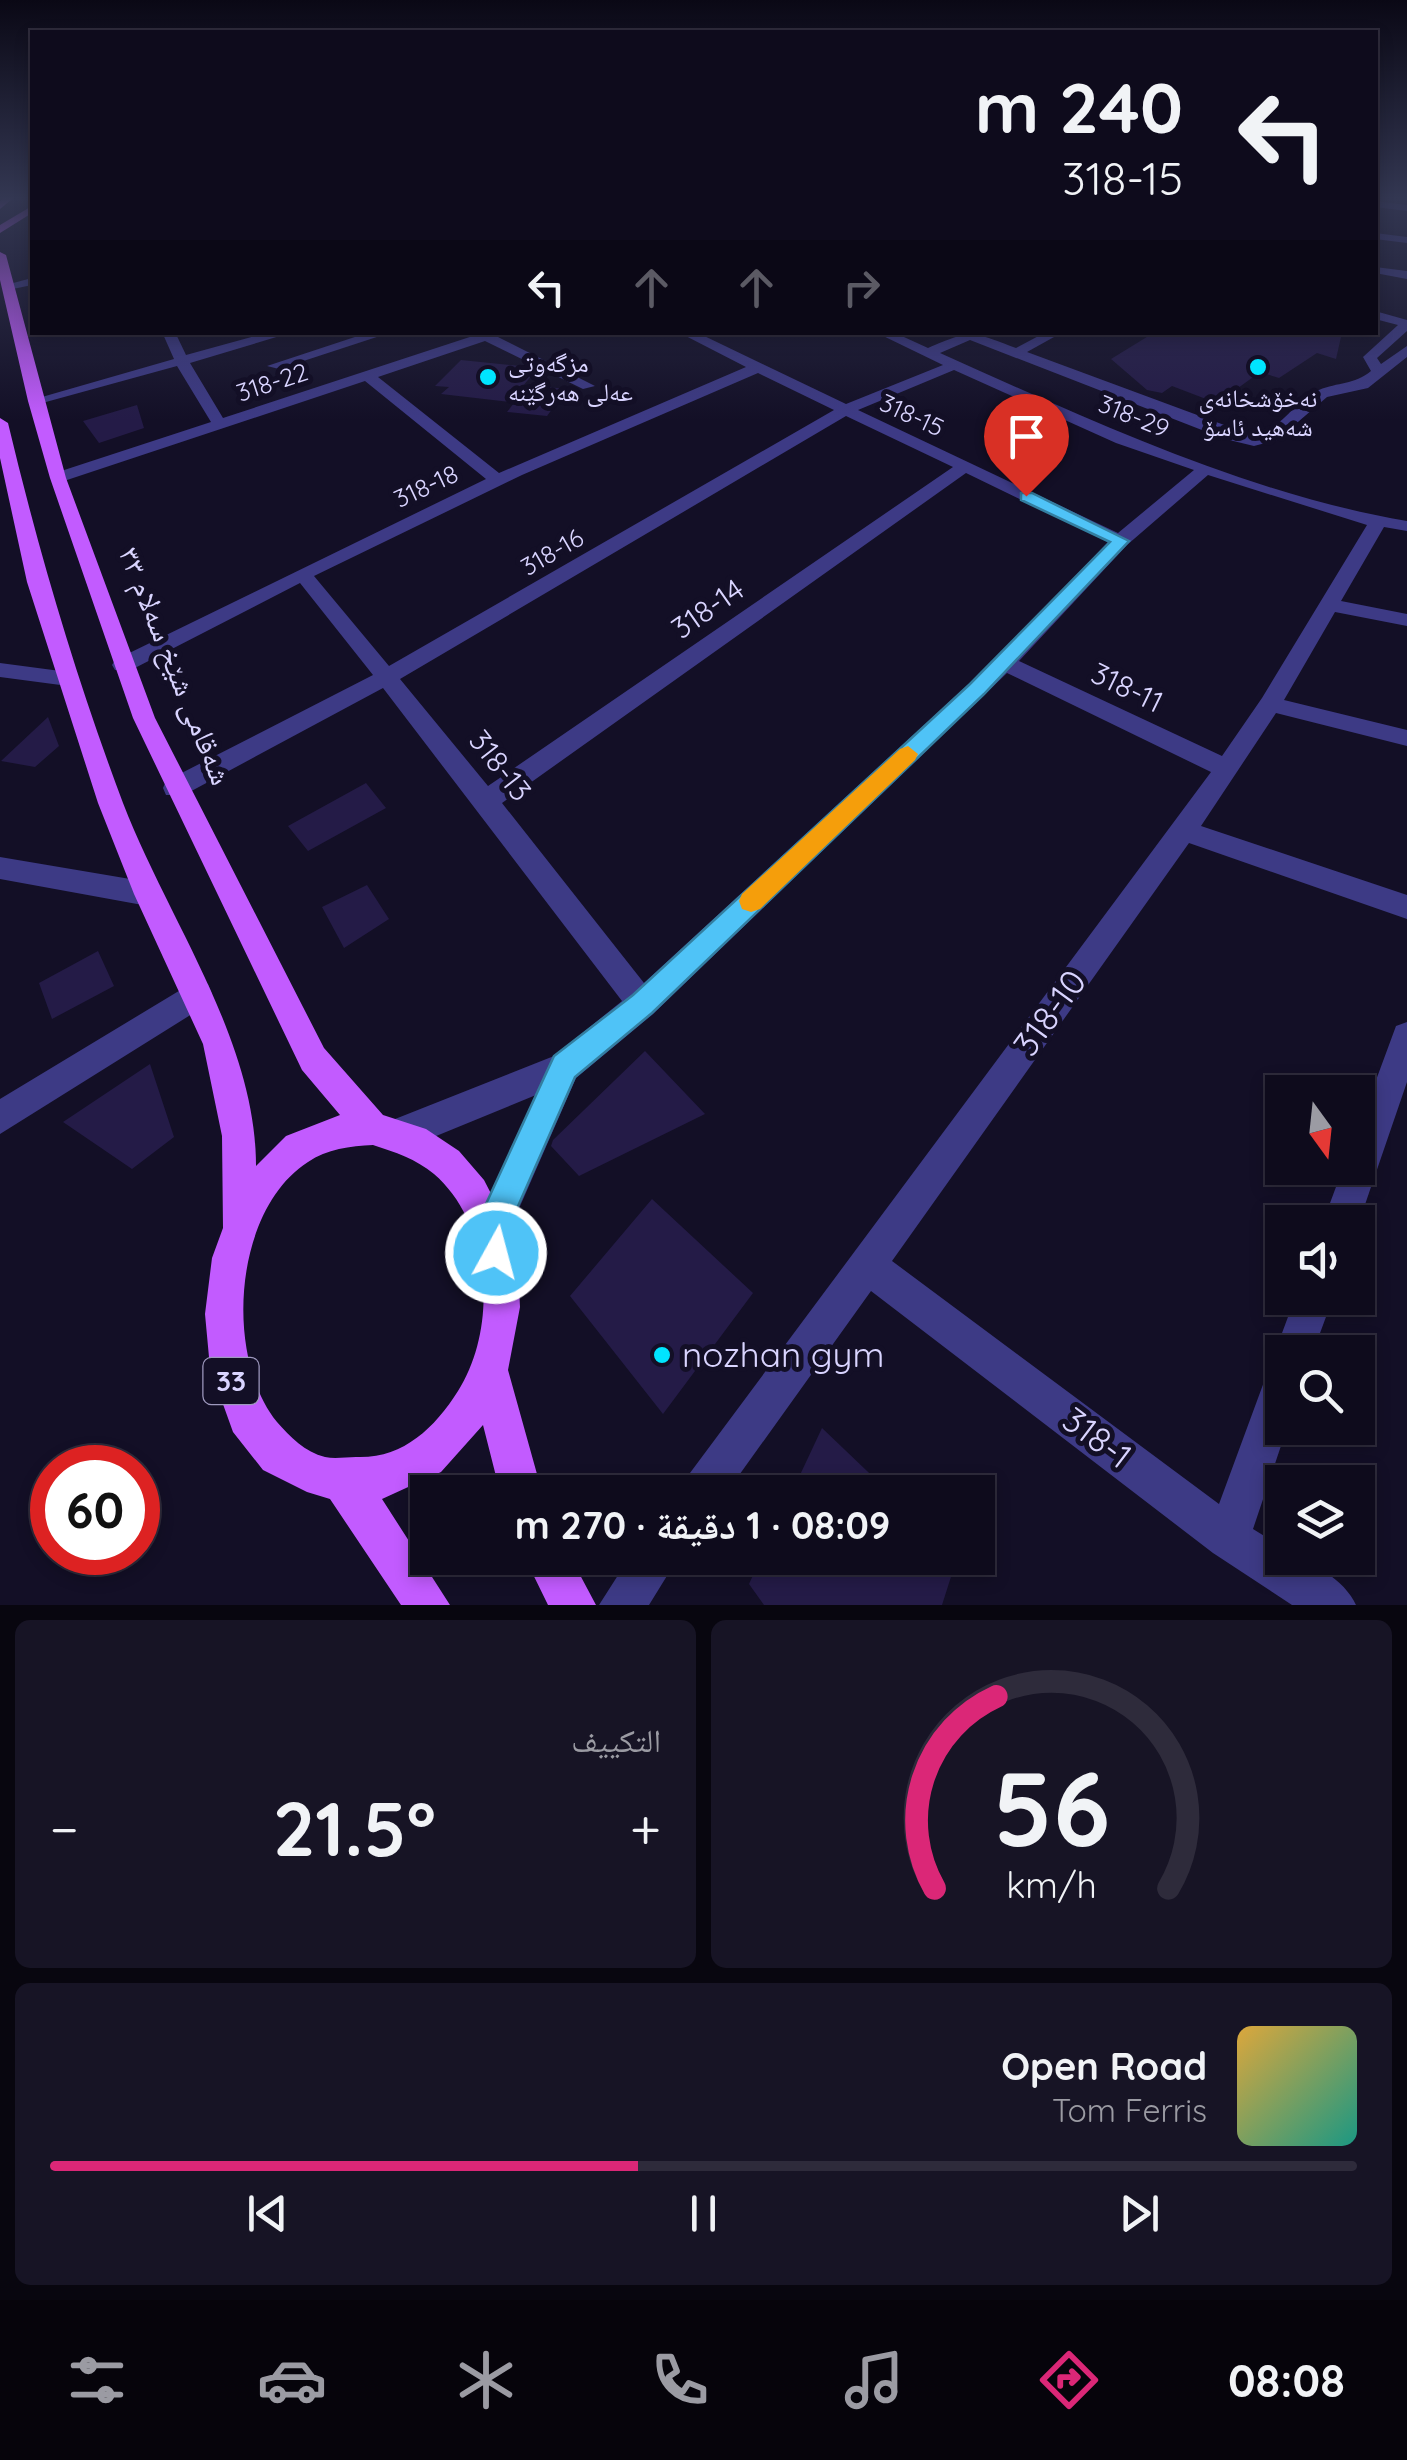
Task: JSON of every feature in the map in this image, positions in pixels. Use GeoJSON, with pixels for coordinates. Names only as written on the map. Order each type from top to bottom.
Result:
{"type":"FeatureCollection","features":[{"type":"Feature","properties":{"kind":"main road","name":"شەقامی شێخ سەلام ٣٣"},"geometry":{"type":"LineString","coordinates":[[4,271],[58,478],[124,665],[175,788],[312,1059],[388,1130],[431,1148],[456,1169],[476,1197],[491,1230],[501,1276],[501,1315],[488,1372],[473,1405],[437,1449],[392,1477],[345,1484]]}},
{"type":"Feature","properties":{"kind":"main road","name":"33"},"geometry":{"type":"LineString","coordinates":[[0,424],[37,582],[68,679],[148,894],[218,1043],[239,1136],[238,1240]]}},
{"type":"Feature","properties":{"kind":"main road","name":"33"},"geometry":{"type":"LineString","coordinates":[[345,1484],[303,1470],[263,1441],[236,1398],[223,1347],[224,1293],[255,1194],[278,1164],[318,1139],[345,1129],[388,1130]]}},
{"type":"Feature","properties":{"kind":"main road","name":"شەقامی شێخ سەلام ٣٣"},"geometry":{"type":"LineString","coordinates":[[488,1372],[516,1475]]}},
{"type":"Feature","properties":{"kind":"main road"},"geometry":{"type":"LineString","coordinates":[[345,1484],[382,1532],[427,1605]]}},
{"type":"Feature","properties":{"kind":"main road"},"geometry":{"type":"LineString","coordinates":[[556,1575],[572,1605]]}},
{"type":"Feature","properties":{"kind":"street"},"geometry":{"type":"LineString","coordinates":[[1381,271],[1407,275]]}},
{"type":"Feature","properties":{"kind":"street"},"geometry":{"type":"LineString","coordinates":[[8,286],[30,282]]}},
{"type":"Feature","properties":{"kind":"street"},"geometry":{"type":"LineString","coordinates":[[1378,316],[1407,324]]}},
{"type":"Feature","properties":{"kind":"street"},"geometry":{"type":"LineString","coordinates":[[1379,372],[1370,357],[1407,324]]}},
{"type":"Feature","properties":{"kind":"street"},"geometry":{"type":"LineString","coordinates":[[169,335],[181,364],[219,422]]}},
{"type":"Feature","properties":{"kind":"street"},"geometry":{"type":"LineString","coordinates":[[35,401],[278,335]]}},
{"type":"Feature","properties":{"kind":"street"},"geometry":{"type":"LineString","coordinates":[[249,344],[290,380],[380,335]]}},
{"type":"Feature","properties":{"kind":"street"},"geometry":{"type":"LineString","coordinates":[[493,335],[588,386]]}},
{"type":"Feature","properties":{"kind":"street","name":"318-22"},"geometry":{"type":"LineString","coordinates":[[58,478],[219,422],[290,380],[366,376],[493,335]]}},
{"type":"Feature","properties":{"kind":"street","name":"318-15"},"geometry":{"type":"LineString","coordinates":[[690,335],[1120,541]]}},
{"type":"Feature","properties":{"kind":"street","name":"318-29"},"geometry":{"type":"LineString","coordinates":[[895,335],[1122,440],[1204,470],[1392,524]]}},
{"type":"Feature","properties":{"kind":"street"},"geometry":{"type":"LineString","coordinates":[[932,352],[970,335],[1231,436],[1254,441],[1270,437],[1322,394],[1363,385],[1407,350]]}},
{"type":"Feature","properties":{"kind":"street"},"geometry":{"type":"LineString","coordinates":[[1018,352],[1051,335]]}},
{"type":"Feature","properties":{"kind":"street","name":"318-16"},"geometry":{"type":"LineString","coordinates":[[175,788],[386,677],[844,410],[957,364]]}},
{"type":"Feature","properties":{"kind":"street","name":"318-18"},"geometry":{"type":"LineString","coordinates":[[124,665],[302,573],[621,422],[757,368]]}},
{"type":"Feature","properties":{"kind":"street"},"geometry":{"type":"LineString","coordinates":[[366,376],[498,480]]}},
{"type":"Feature","properties":{"kind":"street","name":"318-14"},"geometry":{"type":"LineString","coordinates":[[486,801],[964,467]]}},
{"type":"Feature","properties":{"kind":"street"},"geometry":{"type":"LineString","coordinates":[[388,1130],[564,1066],[642,1004],[1004,663],[1120,541],[1204,470]]}},
{"type":"Feature","properties":{"kind":"street","name":"318-10"},"geometry":{"type":"LineString","coordinates":[[714,1475],[1184,831],[1270,704],[1330,604],[1392,524]]}},
{"type":"Feature","properties":{"kind":"street","name":"318-13"},"geometry":{"type":"LineString","coordinates":[[302,573],[486,801],[642,1004]]}},
{"type":"Feature","properties":{"kind":"street"},"geometry":{"type":"LineString","coordinates":[[1330,604],[1407,620]]}},
{"type":"Feature","properties":{"kind":"street","name":"318-11"},"geometry":{"type":"LineString","coordinates":[[1004,663],[1224,768]]}},
{"type":"Feature","properties":{"kind":"street"},"geometry":{"type":"LineString","coordinates":[[0,670],[68,679]]}},
{"type":"Feature","properties":{"kind":"street"},"geometry":{"type":"LineString","coordinates":[[1270,704],[1407,738]]}},
{"type":"Feature","properties":{"kind":"street"},"geometry":{"type":"LineString","coordinates":[[1184,831],[1407,908]]}},
{"type":"Feature","properties":{"kind":"street"},"geometry":{"type":"LineString","coordinates":[[0,868],[148,894]]}},
{"type":"Feature","properties":{"kind":"street"},"geometry":{"type":"LineString","coordinates":[[0,1118],[197,994]]}},
{"type":"Feature","properties":{"kind":"street"},"geometry":{"type":"LineString","coordinates":[[1346,1205],[1407,1037]]}},
{"type":"Feature","properties":{"kind":"street"},"geometry":{"type":"LineString","coordinates":[[491,1230],[564,1066]]}},
{"type":"Feature","properties":{"kind":"street","name":"318-1"},"geometry":{"type":"LineString","coordinates":[[866,1264],[1228,1538],[1333,1605]]}},
{"type":"Feature","properties":{"kind":"street"},"geometry":{"type":"LineString","coordinates":[[1228,1538],[1265,1432]]}},
{"type":"Feature","properties":{"kind":"street"},"geometry":{"type":"LineString","coordinates":[[622,1605],[644,1575]]}},
{"type":"Feature","properties":{"kind":"building","name":"نەخۆشخانەی شەهید ئاسۆ"},"geometry":{"type":"Polygon","coordinates":[[[1150,335],[1343,335],[1336,359],[1317,353],[1279,378],[1260,372],[1223,399],[1206,399],[1172,386],[1162,393],[1147,390],[1111,359],[1150,335]]]}},
{"type":"Feature","properties":{"kind":"building","name":"مزگەوتی عەلی هەرگێنە"},"geometry":{"type":"Polygon","coordinates":[[[461,360],[536,370],[510,402],[441,394],[449,387],[435,386],[461,360]]]}},
{"type":"Feature","properties":{"kind":"building"},"geometry":{"type":"Polygon","coordinates":[[[528,385],[567,389],[547,416],[507,412],[528,385]]]}},
{"type":"Feature","properties":{"kind":"building"},"geometry":{"type":"Polygon","coordinates":[[[137,405],[144,428],[99,443],[83,421],[137,405]]]}},
{"type":"Feature","properties":{"kind":"building"},"geometry":{"type":"Polygon","coordinates":[[[48,717],[59,746],[35,767],[1,761],[48,717]]]}},
{"type":"Feature","properties":{"kind":"building"},"geometry":{"type":"Polygon","coordinates":[[[366,783],[386,808],[308,851],[288,826],[366,783]]]}},
{"type":"Feature","properties":{"kind":"building"},"geometry":{"type":"Polygon","coordinates":[[[367,885],[389,919],[344,948],[322,907],[367,885]]]}},
{"type":"Feature","properties":{"kind":"building"},"geometry":{"type":"Polygon","coordinates":[[[98,951],[114,986],[52,1019],[39,983],[98,951]]]}},
{"type":"Feature","properties":{"kind":"building"},"geometry":{"type":"Polygon","coordinates":[[[645,1051],[705,1114],[579,1176],[551,1146],[553,1140],[645,1051]]]}},
{"type":"Feature","properties":{"kind":"building"},"geometry":{"type":"Polygon","coordinates":[[[150,1064],[174,1137],[132,1169],[63,1122],[150,1064]]]}},
{"type":"Feature","properties":{"kind":"building","name":"nozhan gym"},"geometry":{"type":"Polygon","coordinates":[[[652,1199],[753,1293],[663,1414],[570,1296],[652,1199]]]}},
{"type":"Feature","properties":{"kind":"building"},"geometry":{"type":"Polygon","coordinates":[[[822,1428],[871,1475],[800,1475],[822,1428]]]}},
{"type":"Feature","properties":{"kind":"building"},"geometry":{"type":"Polygon","coordinates":[[[753,1575],[952,1575],[942,1605],[764,1605],[749,1584],[753,1575]]]}},
{"type":"Feature","properties":{"kind":"slow traffic"},"geometry":{"type":"LineString","coordinates":[[751,901],[908,754]]}},
{"type":"Feature","properties":{"kind":"place","name":"نەخۆشخانەی شەهید ئاسۆ"},"geometry":{"type":"Point","coordinates":[1258,367]}},
{"type":"Feature","properties":{"kind":"place","name":"مزگەوتی عەلی هەرگێنە"},"geometry":{"type":"Point","coordinates":[488,377]}},
{"type":"Feature","properties":{"kind":"place","name":"nozhan gym"},"geometry":{"type":"Point","coordinates":[662,1355]}},
{"type":"Feature","properties":{"kind":"route"},"geometry":{"type":"LineString","coordinates":[[496,1253],[491,1230],[564,1066],[642,1004],[977,689],[1120,541],[1026,496]]}}]}
